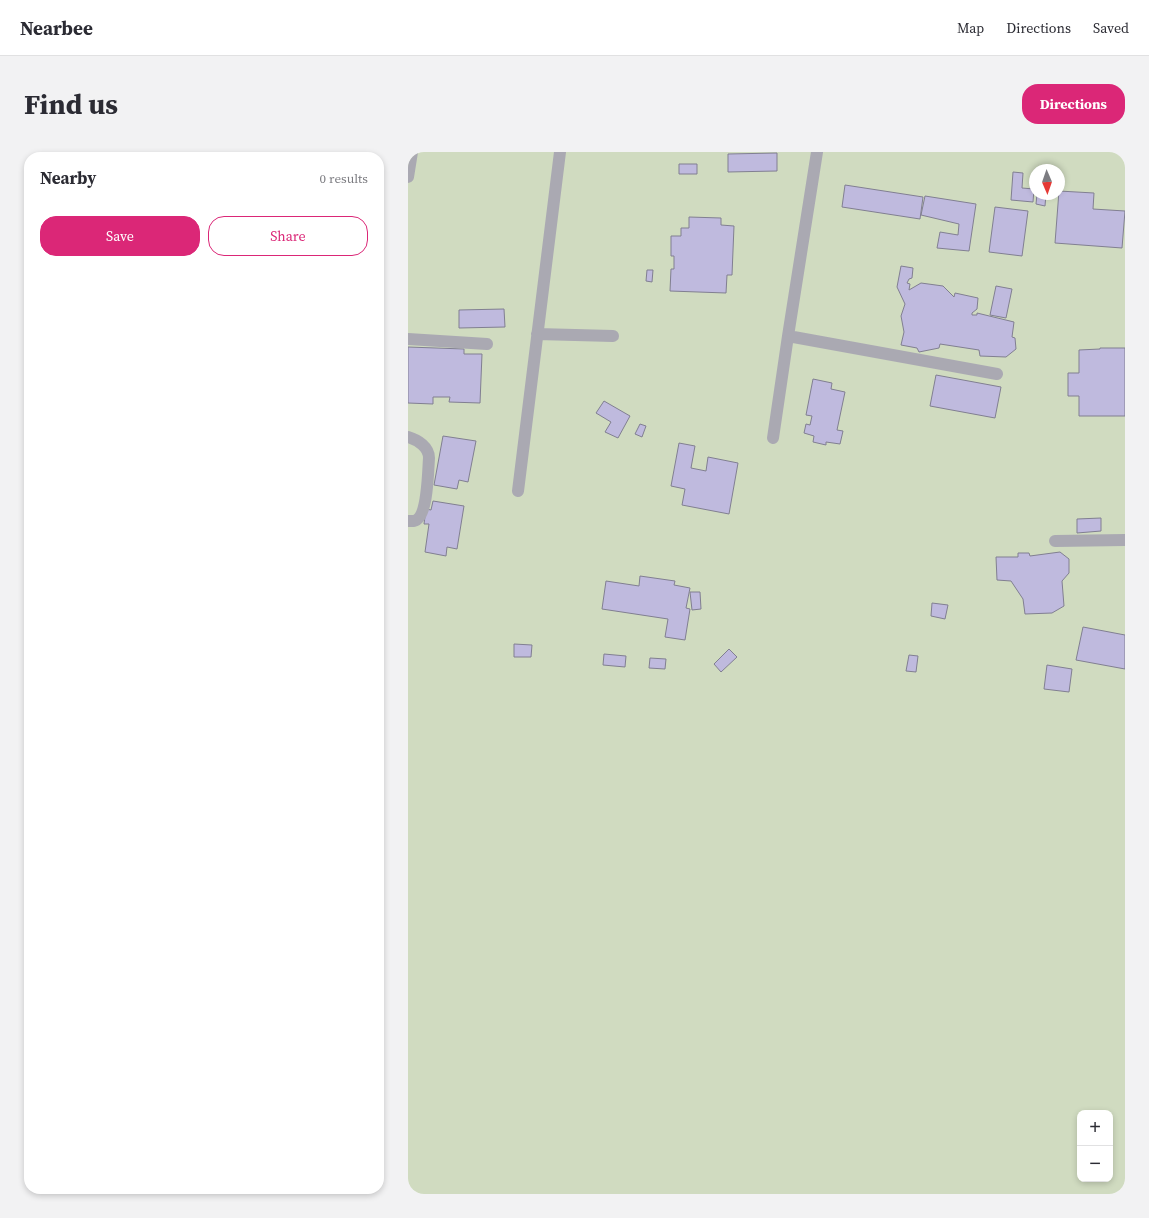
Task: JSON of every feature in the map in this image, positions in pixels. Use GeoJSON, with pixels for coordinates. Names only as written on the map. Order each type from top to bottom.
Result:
{"type":"FeatureCollection","features":[{"type":"Feature","properties":{"kind":"street"},"geometry":{"type":"LineString","coordinates":[[408,177],[412,152]]}},
{"type":"Feature","properties":{"kind":"street"},"geometry":{"type":"LineString","coordinates":[[518,491],[560,152]]}},
{"type":"Feature","properties":{"kind":"street"},"geometry":{"type":"LineString","coordinates":[[773,438],[817,152]]}},
{"type":"Feature","properties":{"kind":"street"},"geometry":{"type":"LineString","coordinates":[[537,334],[613,336]]}},
{"type":"Feature","properties":{"kind":"street"},"geometry":{"type":"LineString","coordinates":[[788,336],[997,374]]}},
{"type":"Feature","properties":{"kind":"street"},"geometry":{"type":"LineString","coordinates":[[408,339],[487,344]]}},
{"type":"Feature","properties":{"kind":"street"},"geometry":{"type":"LineString","coordinates":[[408,437],[415,439],[425,447],[429,453],[429,458],[426,499],[422,512],[418,519],[414,521],[408,520]]}},
{"type":"Feature","properties":{"kind":"street"},"geometry":{"type":"LineString","coordinates":[[1055,541],[1125,540]]}},
{"type":"Feature","properties":{"kind":"green space"},"geometry":{"type":"Polygon","coordinates":[[[408,152],[1125,152],[1125,1194],[408,1194],[408,152]]]}},
{"type":"Feature","properties":{"kind":"building"},"geometry":{"type":"Polygon","coordinates":[[[777,153],[777,171],[728,172],[728,154],[777,153]]]}},
{"type":"Feature","properties":{"kind":"building"},"geometry":{"type":"Polygon","coordinates":[[[679,164],[697,164],[697,174],[679,174],[679,164]]]}},
{"type":"Feature","properties":{"kind":"building"},"geometry":{"type":"Polygon","coordinates":[[[1013,172],[1023,173],[1022,188],[1029,189],[1029,200],[1033,200],[1033,202],[1011,200],[1013,172]]]}},
{"type":"Feature","properties":{"kind":"building"},"geometry":{"type":"Polygon","coordinates":[[[845,185],[923,197],[920,219],[842,207],[845,185]]]}},
{"type":"Feature","properties":{"kind":"building"},"geometry":{"type":"Polygon","coordinates":[[[1065,191],[1094,193],[1093,209],[1125,211],[1122,248],[1055,243],[1058,200],[1065,200],[1065,191]]]}},
{"type":"Feature","properties":{"kind":"building"},"geometry":{"type":"Polygon","coordinates":[[[925,196],[976,204],[969,251],[937,248],[940,232],[958,235],[959,224],[921,215],[925,196]]]}},
{"type":"Feature","properties":{"kind":"building"},"geometry":{"type":"Polygon","coordinates":[[[1036,200],[1046,200],[1045,206],[1036,204],[1036,200]]]}},
{"type":"Feature","properties":{"kind":"building"},"geometry":{"type":"Polygon","coordinates":[[[995,207],[1028,211],[1022,256],[989,252],[995,207]]]}},
{"type":"Feature","properties":{"kind":"building"},"geometry":{"type":"Polygon","coordinates":[[[689,217],[721,218],[721,225],[734,226],[732,275],[727,275],[726,293],[670,291],[671,269],[674,269],[674,256],[671,256],[671,236],[681,236],[681,228],[689,228],[689,217]]]}},
{"type":"Feature","properties":{"kind":"building"},"geometry":{"type":"Polygon","coordinates":[[[901,266],[913,268],[912,278],[909,279],[907,283],[910,284],[909,290],[921,283],[943,286],[954,297],[955,293],[978,298],[977,309],[972,313],[972,315],[977,315],[977,313],[1014,322],[1012,337],[1015,338],[1016,349],[1006,357],[980,356],[979,350],[940,344],[939,348],[919,352],[917,348],[901,345],[904,332],[901,316],[905,304],[897,287],[901,266]]]}},
{"type":"Feature","properties":{"kind":"building"},"geometry":{"type":"Polygon","coordinates":[[[647,270],[653,270],[652,282],[646,281],[647,270]]]}},
{"type":"Feature","properties":{"kind":"building"},"geometry":{"type":"Polygon","coordinates":[[[996,286],[1012,289],[1006,318],[990,315],[996,286]]]}},
{"type":"Feature","properties":{"kind":"building"},"geometry":{"type":"Polygon","coordinates":[[[504,309],[505,327],[459,328],[459,310],[504,309]]]}},
{"type":"Feature","properties":{"kind":"building"},"geometry":{"type":"Polygon","coordinates":[[[408,347],[464,349],[464,354],[482,354],[480,403],[449,402],[450,397],[433,397],[433,404],[408,403],[408,347]]]}},
{"type":"Feature","properties":{"kind":"building"},"geometry":{"type":"Polygon","coordinates":[[[1125,348],[1125,416],[1079,416],[1079,396],[1068,396],[1068,373],[1079,373],[1079,350],[1125,348]]]}},
{"type":"Feature","properties":{"kind":"building"},"geometry":{"type":"Polygon","coordinates":[[[936,375],[1001,387],[995,418],[930,406],[936,375]]]}},
{"type":"Feature","properties":{"kind":"building"},"geometry":{"type":"Polygon","coordinates":[[[813,379],[832,383],[831,389],[845,392],[837,430],[843,431],[840,444],[826,442],[826,445],[813,442],[814,436],[804,433],[806,424],[810,425],[812,416],[806,415],[813,379]]]}},
{"type":"Feature","properties":{"kind":"building"},"geometry":{"type":"Polygon","coordinates":[[[604,401],[630,416],[618,438],[605,432],[611,422],[596,413],[604,401]]]}},
{"type":"Feature","properties":{"kind":"building"},"geometry":{"type":"Polygon","coordinates":[[[640,424],[646,426],[642,437],[635,434],[640,424]]]}},
{"type":"Feature","properties":{"kind":"building"},"geometry":{"type":"Polygon","coordinates":[[[443,436],[476,441],[468,482],[459,480],[457,489],[434,485],[443,436]]]}},
{"type":"Feature","properties":{"kind":"building"},"geometry":{"type":"Polygon","coordinates":[[[679,443],[695,446],[691,468],[706,471],[708,457],[738,463],[729,514],[682,505],[685,489],[671,486],[679,443]]]}},
{"type":"Feature","properties":{"kind":"building"},"geometry":{"type":"Polygon","coordinates":[[[433,501],[464,506],[457,549],[447,547],[446,556],[425,552],[429,524],[424,524],[426,509],[431,510],[433,501]]]}},
{"type":"Feature","properties":{"kind":"building"},"geometry":{"type":"Polygon","coordinates":[[[1101,518],[1101,531],[1077,533],[1077,519],[1101,518]]]}},
{"type":"Feature","properties":{"kind":"building"},"geometry":{"type":"Polygon","coordinates":[[[1060,552],[1069,559],[1069,573],[1062,581],[1064,606],[1052,613],[1025,614],[1023,599],[1011,581],[997,580],[996,557],[1018,557],[1018,553],[1029,553],[1030,556],[1060,552]]]}},
{"type":"Feature","properties":{"kind":"building"},"geometry":{"type":"Polygon","coordinates":[[[640,576],[675,581],[674,585],[690,588],[686,608],[690,609],[685,640],[665,637],[668,619],[602,609],[606,581],[639,586],[640,576]]]}},
{"type":"Feature","properties":{"kind":"building"},"geometry":{"type":"Polygon","coordinates":[[[690,592],[700,592],[701,609],[692,610],[690,592]]]}},
{"type":"Feature","properties":{"kind":"building"},"geometry":{"type":"Polygon","coordinates":[[[932,603],[948,605],[945,619],[931,616],[932,603]]]}},
{"type":"Feature","properties":{"kind":"building"},"geometry":{"type":"Polygon","coordinates":[[[1083,627],[1125,635],[1125,669],[1076,660],[1083,627]]]}},
{"type":"Feature","properties":{"kind":"building"},"geometry":{"type":"Polygon","coordinates":[[[514,644],[532,645],[531,657],[514,657],[514,644]]]}},
{"type":"Feature","properties":{"kind":"building"},"geometry":{"type":"Polygon","coordinates":[[[729,649],[737,657],[721,672],[714,664],[729,649]]]}},
{"type":"Feature","properties":{"kind":"building"},"geometry":{"type":"Polygon","coordinates":[[[604,654],[626,656],[625,667],[603,665],[604,654]]]}},
{"type":"Feature","properties":{"kind":"building"},"geometry":{"type":"Polygon","coordinates":[[[909,655],[918,656],[916,672],[906,671],[909,655]]]}},
{"type":"Feature","properties":{"kind":"building"},"geometry":{"type":"Polygon","coordinates":[[[650,658],[666,659],[665,669],[649,668],[650,658]]]}},
{"type":"Feature","properties":{"kind":"building"},"geometry":{"type":"Polygon","coordinates":[[[1047,665],[1072,669],[1069,692],[1044,689],[1047,665]]]}}]}
